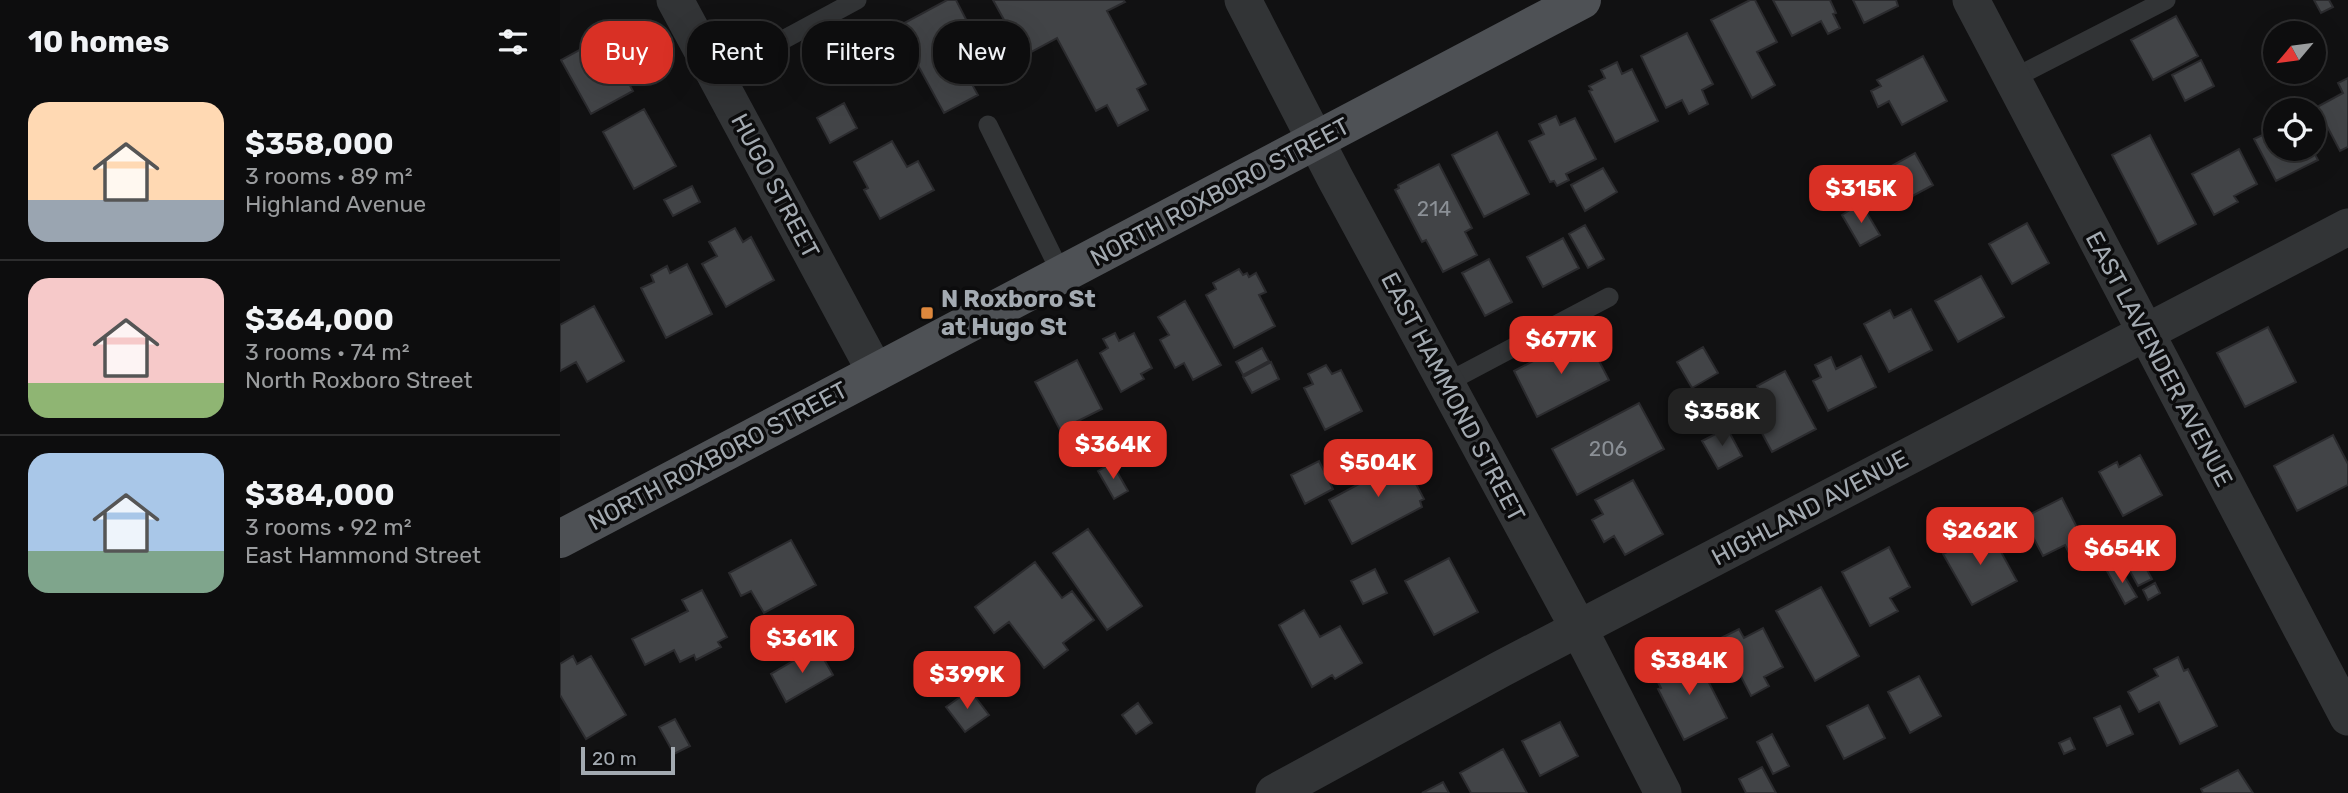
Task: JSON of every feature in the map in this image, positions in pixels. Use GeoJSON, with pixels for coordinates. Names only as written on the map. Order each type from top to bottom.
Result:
{"type":"FeatureCollection","features":[{"type":"Feature","properties":{"kind":"main road","name":"NORTH ROXBORO STREET"},"geometry":{"type":"LineString","coordinates":[[560,539],[1582,0]]}},
{"type":"Feature","properties":{"kind":"street","name":"HUGO STREET"},"geometry":{"type":"LineString","coordinates":[[676,0],[687,21]]}},
{"type":"Feature","properties":{"kind":"street","name":"EAST HAMMOND STREET"},"geometry":{"type":"LineString","coordinates":[[1243,0],[1316,142],[1579,629],[1663,793]]}},
{"type":"Feature","properties":{"kind":"street","name":"EAST LAVENDER AVENUE"},"geometry":{"type":"LineString","coordinates":[[1971,0],[2348,717]]}},
{"type":"Feature","properties":{"kind":"street","name":"HUGO STREET"},"geometry":{"type":"LineString","coordinates":[[720,84],[876,373]]}},
{"type":"Feature","properties":{"kind":"street","name":"HIGHLAND AVENUE"},"geometry":{"type":"LineString","coordinates":[[1275,793],[1579,629],[2348,227]]}},
{"type":"Feature","properties":{"kind":"lane"},"geometry":{"type":"LineString","coordinates":[[788,37],[857,0]]}},
{"type":"Feature","properties":{"kind":"lane"},"geometry":{"type":"LineString","coordinates":[[2012,79],[2166,0]]}},
{"type":"Feature","properties":{"kind":"lane"},"geometry":{"type":"LineString","coordinates":[[988,125],[1062,275]]}},
{"type":"Feature","properties":{"kind":"lane"},"geometry":{"type":"LineString","coordinates":[[1446,383],[1609,297]]}},
{"type":"Feature","properties":{"kind":"building"},"geometry":{"type":"Polygon","coordinates":[[[947,0],[956,0],[967,21],[933,21],[933,84],[972,84],[978,95],[944,113],[919,67],[919,21],[908,21],[947,0]]]}},
{"type":"Feature","properties":{"kind":"building"},"geometry":{"type":"Polygon","coordinates":[[[993,0],[1123,0],[1125,2],[1107,11],[1146,84],[1137,89],[1148,110],[1118,126],[1107,105],[1096,111],[1057,38],[1030,53],[1030,21],[1005,21],[993,0]]]}},
{"type":"Feature","properties":{"kind":"building"},"geometry":{"type":"Polygon","coordinates":[[[1755,0],[1777,42],[1757,52],[1775,85],[1752,98],[1711,20],[1755,0]]]}},
{"type":"Feature","properties":{"kind":"building"},"geometry":{"type":"Polygon","coordinates":[[[1773,0],[1830,0],[1840,28],[1828,34],[1821,21],[1792,36],[1773,0]]]}},
{"type":"Feature","properties":{"kind":"building"},"geometry":{"type":"Polygon","coordinates":[[[1853,0],[1896,0],[1898,6],[1864,23],[1853,0]]]}},
{"type":"Feature","properties":{"kind":"building"},"geometry":{"type":"Polygon","coordinates":[[[2314,0],[2329,0],[2333,7],[2321,13],[2314,0]]]}},
{"type":"Feature","properties":{"kind":"building"},"geometry":{"type":"Polygon","coordinates":[[[2176,16],[2198,56],[2153,80],[2131,40],[2176,16]]]}},
{"type":"Feature","properties":{"kind":"building"},"geometry":{"type":"Polygon","coordinates":[[[1687,33],[1713,84],[1702,90],[1708,104],[1689,114],[1682,100],[1666,108],[1641,56],[1687,33]]]}},
{"type":"Feature","properties":{"kind":"building"},"geometry":{"type":"Polygon","coordinates":[[[581,49],[581,84],[629,84],[633,91],[591,114],[561,60],[581,49]]]}},
{"type":"Feature","properties":{"kind":"building"},"geometry":{"type":"Polygon","coordinates":[[[1923,56],[1947,101],[1902,125],[1889,101],[1878,107],[1871,91],[1881,86],[1877,80],[1923,56]]]}},
{"type":"Feature","properties":{"kind":"building"},"geometry":{"type":"Polygon","coordinates":[[[2201,60],[2214,86],[2185,101],[2172,75],[2201,60]]]}},
{"type":"Feature","properties":{"kind":"building"},"geometry":{"type":"Polygon","coordinates":[[[1617,62],[1622,74],[1632,69],[1658,121],[1615,142],[1589,91],[1592,90],[1589,86],[1605,78],[1601,70],[1617,62]]]}},
{"type":"Feature","properties":{"kind":"building"},"geometry":{"type":"Polygon","coordinates":[[[2348,78],[2348,147],[2340,151],[2326,124],[2326,102],[2343,93],[2338,83],[2348,78]]]}},
{"type":"Feature","properties":{"kind":"building"},"geometry":{"type":"Polygon","coordinates":[[[844,103],[857,128],[830,143],[817,118],[844,103]]]}},
{"type":"Feature","properties":{"kind":"building"},"geometry":{"type":"Polygon","coordinates":[[[644,109],[676,166],[634,189],[603,132],[644,109]]]}},
{"type":"Feature","properties":{"kind":"building"},"geometry":{"type":"Polygon","coordinates":[[[1556,116],[1560,125],[1575,118],[1596,159],[1566,174],[1569,180],[1557,186],[1554,181],[1550,182],[1529,141],[1544,134],[1539,124],[1556,116]]]}},
{"type":"Feature","properties":{"kind":"building"},"geometry":{"type":"Polygon","coordinates":[[[1497,132],[1529,194],[1484,217],[1452,155],[1497,132]]]}},
{"type":"Feature","properties":{"kind":"building"},"geometry":{"type":"Polygon","coordinates":[[[2150,135],[2196,224],[2158,244],[2112,155],[2150,135]]]}},
{"type":"Feature","properties":{"kind":"building"},"geometry":{"type":"Polygon","coordinates":[[[2263,135],[2263,156],[2254,139],[2263,135]]]}},
{"type":"Feature","properties":{"kind":"building"},"geometry":{"type":"Polygon","coordinates":[[[892,141],[907,167],[918,161],[934,190],[880,219],[864,190],[868,188],[854,162],[892,141]]]}},
{"type":"Feature","properties":{"kind":"building"},"geometry":{"type":"Polygon","coordinates":[[[2239,149],[2257,184],[2234,196],[2238,202],[2214,215],[2192,174],[2239,149]]]}},
{"type":"Feature","properties":{"kind":"building"},"geometry":{"type":"Polygon","coordinates":[[[1915,153],[1933,185],[1894,206],[1877,174],[1915,153]]]}},
{"type":"Feature","properties":{"kind":"building"},"geometry":{"type":"Polygon","coordinates":[[[2266,161],[2316,161],[2276,181],[2266,161]]]}},
{"type":"Feature","properties":{"kind":"building"},"geometry":{"type":"Polygon","coordinates":[[[1439,164],[1472,228],[1465,232],[1477,255],[1443,272],[1426,240],[1422,242],[1395,190],[1399,188],[1398,185],[1439,164]]]}},
{"type":"Feature","properties":{"kind":"building"},"geometry":{"type":"Polygon","coordinates":[[[1603,168],[1617,192],[1585,211],[1571,185],[1603,168]]]}},
{"type":"Feature","properties":{"kind":"building"},"geometry":{"type":"Polygon","coordinates":[[[692,186],[700,202],[673,216],[664,200],[692,186]]]}},
{"type":"Feature","properties":{"kind":"building"},"geometry":{"type":"Polygon","coordinates":[[[1861,203],[1880,235],[1860,246],[1842,215],[1861,203]]]}},
{"type":"Feature","properties":{"kind":"building"},"geometry":{"type":"Polygon","coordinates":[[[2027,223],[2049,263],[2012,284],[1989,244],[2027,223]]]}},
{"type":"Feature","properties":{"kind":"building"},"geometry":{"type":"Polygon","coordinates":[[[1585,225],[1604,259],[1588,268],[1569,234],[1585,225]]]}},
{"type":"Feature","properties":{"kind":"building"},"geometry":{"type":"Polygon","coordinates":[[[735,228],[743,242],[751,237],[774,280],[726,307],[702,264],[717,256],[709,242],[735,228]]]}},
{"type":"Feature","properties":{"kind":"building"},"geometry":{"type":"Polygon","coordinates":[[[1563,238],[1579,268],[1543,287],[1527,257],[1563,238]]]}},
{"type":"Feature","properties":{"kind":"building"},"geometry":{"type":"Polygon","coordinates":[[[1489,259],[1512,302],[1485,316],[1462,273],[1489,259]]]}},
{"type":"Feature","properties":{"kind":"building"},"geometry":{"type":"Polygon","coordinates":[[[687,264],[712,314],[666,338],[641,288],[654,282],[651,275],[667,266],[670,273],[687,264]]]}},
{"type":"Feature","properties":{"kind":"building"},"geometry":{"type":"Polygon","coordinates":[[[1239,269],[1243,275],[1247,273],[1249,277],[1256,273],[1266,292],[1259,295],[1275,326],[1234,348],[1206,295],[1216,289],[1213,283],[1239,269]]]}},
{"type":"Feature","properties":{"kind":"building"},"geometry":{"type":"Polygon","coordinates":[[[1981,276],[2004,317],[1958,342],[1935,301],[1981,276]]]}},
{"type":"Feature","properties":{"kind":"building"},"geometry":{"type":"Polygon","coordinates":[[[1185,301],[1221,365],[1193,380],[1184,363],[1175,368],[1160,340],[1169,335],[1158,317],[1185,301]]]}},
{"type":"Feature","properties":{"kind":"building"},"geometry":{"type":"Polygon","coordinates":[[[594,306],[624,361],[587,382],[576,362],[560,371],[560,325],[594,306]]]}},
{"type":"Feature","properties":{"kind":"building"},"geometry":{"type":"Polygon","coordinates":[[[1911,309],[1932,350],[1889,372],[1864,324],[1890,310],[1894,318],[1911,309]]]}},
{"type":"Feature","properties":{"kind":"building"},"geometry":{"type":"Polygon","coordinates":[[[2268,327],[2296,382],[2245,407],[2217,353],[2268,327]]]}},
{"type":"Feature","properties":{"kind":"building"},"geometry":{"type":"Polygon","coordinates":[[[1115,333],[1119,341],[1134,333],[1152,368],[1141,374],[1144,379],[1121,392],[1100,353],[1108,348],[1103,339],[1115,333]]]}},
{"type":"Feature","properties":{"kind":"building"},"geometry":{"type":"Polygon","coordinates":[[[1585,334],[1609,380],[1537,417],[1514,371],[1585,334]]]}},
{"type":"Feature","properties":{"kind":"building"},"geometry":{"type":"Polygon","coordinates":[[[1703,347],[1718,373],[1692,388],[1677,362],[1703,347]]]}},
{"type":"Feature","properties":{"kind":"building"},"geometry":{"type":"Polygon","coordinates":[[[1262,348],[1269,361],[1243,375],[1236,362],[1262,348]]]}},
{"type":"Feature","properties":{"kind":"building"},"geometry":{"type":"Polygon","coordinates":[[[1861,356],[1876,387],[1828,411],[1813,381],[1821,377],[1815,365],[1831,357],[1836,369],[1861,356]]]}},
{"type":"Feature","properties":{"kind":"building"},"geometry":{"type":"Polygon","coordinates":[[[1077,360],[1102,409],[1060,430],[1035,382],[1077,360]]]}},
{"type":"Feature","properties":{"kind":"building"},"geometry":{"type":"Polygon","coordinates":[[[1271,362],[1279,379],[1252,393],[1243,377],[1271,362]]]}},
{"type":"Feature","properties":{"kind":"building"},"geometry":{"type":"Polygon","coordinates":[[[1326,365],[1332,374],[1341,370],[1362,411],[1325,430],[1304,388],[1313,384],[1308,374],[1326,365]]]}},
{"type":"Feature","properties":{"kind":"building"},"geometry":{"type":"Polygon","coordinates":[[[1785,371],[1816,429],[1772,452],[1749,409],[1765,401],[1757,386],[1785,371]]]}},
{"type":"Feature","properties":{"kind":"building"},"geometry":{"type":"Polygon","coordinates":[[[1639,403],[1664,449],[1577,495],[1552,449],[1639,403]]]}},
{"type":"Feature","properties":{"kind":"building"},"geometry":{"type":"Polygon","coordinates":[[[1727,428],[1742,456],[1718,469],[1702,441],[1727,428]]]}},
{"type":"Feature","properties":{"kind":"building"},"geometry":{"type":"Polygon","coordinates":[[[2333,435],[2348,464],[2348,485],[2297,511],[2274,466],[2333,435]]]}},
{"type":"Feature","properties":{"kind":"building"},"geometry":{"type":"Polygon","coordinates":[[[1398,450],[1424,499],[1420,501],[1422,507],[1352,544],[1329,500],[1374,476],[1369,465],[1398,450]]]}},
{"type":"Feature","properties":{"kind":"building"},"geometry":{"type":"Polygon","coordinates":[[[2140,455],[2162,495],[2123,516],[2099,472],[2117,462],[2119,467],[2140,455]]]}},
{"type":"Feature","properties":{"kind":"building"},"geometry":{"type":"Polygon","coordinates":[[[1319,461],[1333,489],[1305,504],[1291,475],[1319,461]]]}},
{"type":"Feature","properties":{"kind":"building"},"geometry":{"type":"Polygon","coordinates":[[[1112,463],[1128,491],[1114,499],[1098,471],[1112,463]]]}},
{"type":"Feature","properties":{"kind":"building"},"geometry":{"type":"Polygon","coordinates":[[[1633,480],[1663,534],[1625,555],[1614,536],[1604,542],[1592,520],[1603,514],[1595,500],[1633,480]]]}},
{"type":"Feature","properties":{"kind":"building"},"geometry":{"type":"Polygon","coordinates":[[[2062,498],[2088,549],[2071,557],[2065,545],[2043,556],[2023,518],[2062,498]]]}},
{"type":"Feature","properties":{"kind":"building"},"geometry":{"type":"Polygon","coordinates":[[[1088,529],[1142,606],[1107,630],[1053,553],[1088,529]]]}},
{"type":"Feature","properties":{"kind":"building"},"geometry":{"type":"Polygon","coordinates":[[[1989,530],[2017,581],[1972,605],[1943,554],[1989,530]]]}},
{"type":"Feature","properties":{"kind":"building"},"geometry":{"type":"Polygon","coordinates":[[[791,540],[816,585],[764,613],[751,591],[741,596],[729,573],[791,540]]]}},
{"type":"Feature","properties":{"kind":"building"},"geometry":{"type":"Polygon","coordinates":[[[1889,547],[1910,587],[1890,598],[1898,611],[1870,626],[1842,572],[1889,547]]]}},
{"type":"Feature","properties":{"kind":"building"},"geometry":{"type":"Polygon","coordinates":[[[2139,555],[2152,579],[2138,586],[2125,562],[2139,555]]]}},
{"type":"Feature","properties":{"kind":"building"},"geometry":{"type":"Polygon","coordinates":[[[1449,558],[1478,612],[1434,635],[1405,581],[1449,558]]]}},
{"type":"Feature","properties":{"kind":"building"},"geometry":{"type":"Polygon","coordinates":[[[1035,562],[1062,598],[1072,591],[1094,620],[1063,643],[1068,650],[1044,668],[1009,622],[994,633],[975,607],[1035,562]]]}},
{"type":"Feature","properties":{"kind":"building"},"geometry":{"type":"Polygon","coordinates":[[[2118,565],[2137,597],[2125,604],[2107,571],[2118,565]]]}},
{"type":"Feature","properties":{"kind":"building"},"geometry":{"type":"Polygon","coordinates":[[[1375,569],[1387,593],[1363,604],[1351,581],[1375,569]]]}},
{"type":"Feature","properties":{"kind":"building"},"geometry":{"type":"Polygon","coordinates":[[[2155,583],[2160,593],[2148,600],[2143,590],[2155,583]]]}},
{"type":"Feature","properties":{"kind":"building"},"geometry":{"type":"Polygon","coordinates":[[[1821,587],[1859,656],[1815,681],[1776,611],[1821,587]]]}},
{"type":"Feature","properties":{"kind":"building"},"geometry":{"type":"Polygon","coordinates":[[[702,590],[727,637],[718,642],[721,647],[696,660],[694,655],[680,662],[674,650],[645,665],[632,639],[688,611],[682,600],[702,590]]]}},
{"type":"Feature","properties":{"kind":"building"},"geometry":{"type":"Polygon","coordinates":[[[1304,610],[1320,637],[1340,626],[1362,663],[1335,679],[1332,675],[1312,687],[1279,625],[1304,610]]]}},
{"type":"Feature","properties":{"kind":"building"},"geometry":{"type":"Polygon","coordinates":[[[1763,628],[1783,667],[1764,677],[1769,686],[1751,696],[1721,638],[1739,629],[1744,638],[1763,628]]]}},
{"type":"Feature","properties":{"kind":"building"},"geometry":{"type":"Polygon","coordinates":[[[817,647],[833,675],[786,702],[771,674],[817,647]]]}},
{"type":"Feature","properties":{"kind":"building"},"geometry":{"type":"Polygon","coordinates":[[[1691,653],[1727,718],[1684,740],[1658,689],[1661,688],[1653,673],[1691,653]]]}},
{"type":"Feature","properties":{"kind":"building"},"geometry":{"type":"Polygon","coordinates":[[[573,656],[577,664],[591,656],[626,715],[586,739],[560,695],[560,664],[573,656]]]}},
{"type":"Feature","properties":{"kind":"building"},"geometry":{"type":"Polygon","coordinates":[[[2178,657],[2184,671],[2188,669],[2217,726],[2180,744],[2159,702],[2139,712],[2128,692],[2158,676],[2154,669],[2178,657]]]}},
{"type":"Feature","properties":{"kind":"building"},"geometry":{"type":"Polygon","coordinates":[[[1919,676],[1941,716],[1910,733],[1888,692],[1919,676]]]}},
{"type":"Feature","properties":{"kind":"building"},"geometry":{"type":"Polygon","coordinates":[[[970,690],[989,715],[965,732],[946,707],[970,690]]]}},
{"type":"Feature","properties":{"kind":"building"},"geometry":{"type":"Polygon","coordinates":[[[1138,703],[1152,723],[1136,734],[1122,715],[1138,703]]]}},
{"type":"Feature","properties":{"kind":"building"},"geometry":{"type":"Polygon","coordinates":[[[1868,705],[1885,738],[1844,759],[1827,726],[1868,705]]]}},
{"type":"Feature","properties":{"kind":"building"},"geometry":{"type":"Polygon","coordinates":[[[2120,706],[2133,734],[2107,746],[2094,718],[2120,706]]]}},
{"type":"Feature","properties":{"kind":"building"},"geometry":{"type":"Polygon","coordinates":[[[675,719],[690,746],[674,754],[659,727],[675,719]]]}},
{"type":"Feature","properties":{"kind":"building"},"geometry":{"type":"Polygon","coordinates":[[[1560,722],[1578,756],[1540,776],[1522,741],[1560,722]]]}},
{"type":"Feature","properties":{"kind":"building"},"geometry":{"type":"Polygon","coordinates":[[[1772,734],[1789,766],[1773,774],[1757,742],[1772,734]]]}},
{"type":"Feature","properties":{"kind":"building"},"geometry":{"type":"Polygon","coordinates":[[[2070,738],[2075,749],[2064,754],[2059,743],[2070,738]]]}},
{"type":"Feature","properties":{"kind":"building"},"geometry":{"type":"Polygon","coordinates":[[[1503,749],[1527,793],[1471,793],[1460,773],[1503,749]]]}},
{"type":"Feature","properties":{"kind":"building"},"geometry":{"type":"Polygon","coordinates":[[[1762,767],[1776,793],[1746,793],[1739,779],[1762,767]]]}},
{"type":"Feature","properties":{"kind":"building"},"geometry":{"type":"Polygon","coordinates":[[[2238,770],[2253,793],[2203,793],[2201,789],[2238,770]]]}},
{"type":"Feature","properties":{"kind":"building"},"geometry":{"type":"Polygon","coordinates":[[[1443,782],[1449,793],[1422,793],[1443,782]]]}},
{"type":"Feature","properties":{"kind":"place","name":"N Roxboro St at Hugo St"},"geometry":{"type":"Point","coordinates":[927,313]}}]}
